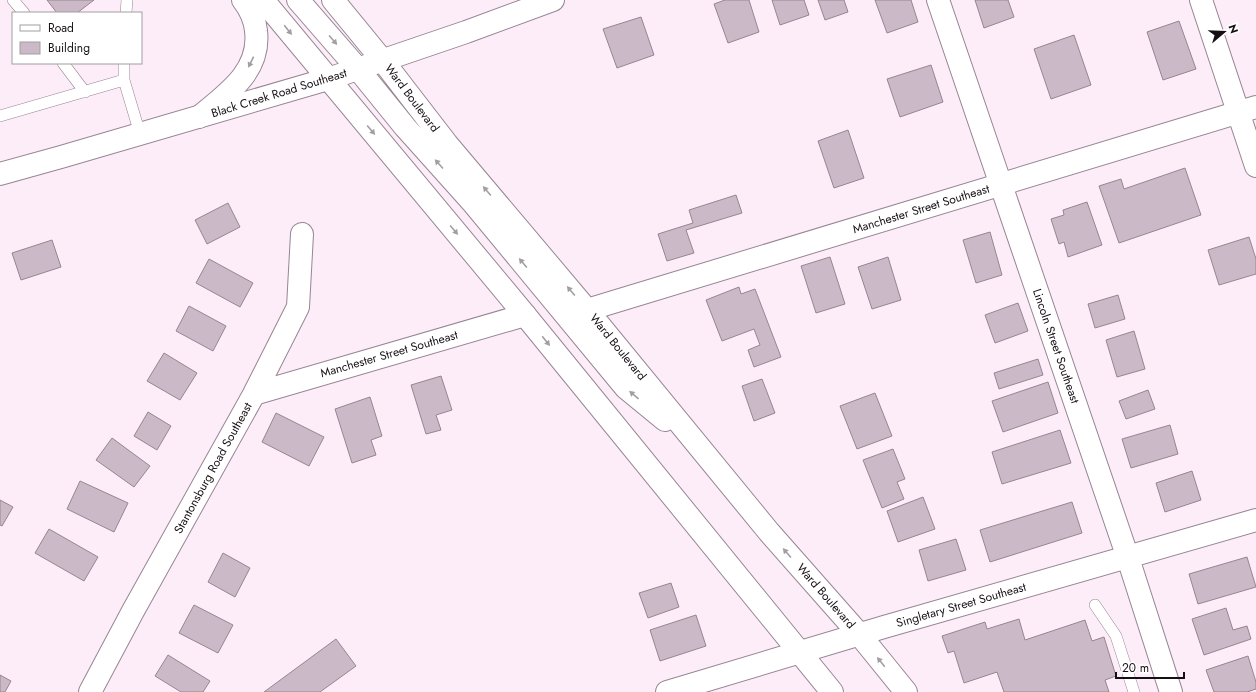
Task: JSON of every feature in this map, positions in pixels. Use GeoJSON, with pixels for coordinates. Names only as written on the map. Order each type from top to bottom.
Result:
{"type":"FeatureCollection","features":[{"type":"Feature","properties":{"kind":"main road"},"geometry":{"type":"LineString","coordinates":[[199,117],[230,91],[243,77],[253,61],[258,43],[255,25],[249,6],[243,0]]}},
{"type":"Feature","properties":{"kind":"main road"},"geometry":{"type":"LineString","coordinates":[[263,0],[525,315],[832,692]]}},
{"type":"Feature","properties":{"kind":"main road"},"geometry":{"type":"LineString","coordinates":[[298,0],[405,126],[474,204],[626,388],[707,456]]}},
{"type":"Feature","properties":{"kind":"main road","name":"Ward Boulevard"},"geometry":{"type":"LineString","coordinates":[[333,0],[383,60],[447,144],[587,310],[769,532],[859,634],[906,692]]}},
{"type":"Feature","properties":{"kind":"main road","name":"Black Creek Road Southeast"},"geometry":{"type":"LineString","coordinates":[[0,174],[328,79],[553,0]]}},
{"type":"Feature","properties":{"kind":"main road","name":"Lincoln Street Southeast"},"geometry":{"type":"LineString","coordinates":[[938,0],[1128,558],[1171,692]]}},
{"type":"Feature","properties":{"kind":"main road"},"geometry":{"type":"LineString","coordinates":[[1201,0],[1247,110],[1256,166]]}},
{"type":"Feature","properties":{"kind":"main road","name":"Manchester Street Southeast"},"geometry":{"type":"LineString","coordinates":[[587,310],[1247,110]]}},
{"type":"Feature","properties":{"kind":"main road","name":"Stantonsburg Road Southeast"},"geometry":{"type":"LineString","coordinates":[[90,692],[137,604],[254,394],[298,307],[302,234]]}},
{"type":"Feature","properties":{"kind":"main road","name":"Manchester Street Southeast"},"geometry":{"type":"LineString","coordinates":[[254,394],[525,315]]}},
{"type":"Feature","properties":{"kind":"main road","name":"Singletary Street Southeast"},"geometry":{"type":"LineString","coordinates":[[667,692],[859,634],[1256,520]]}},
{"type":"Feature","properties":{"kind":"lane"},"geometry":{"type":"LineString","coordinates":[[13,0],[23,12]]}},
{"type":"Feature","properties":{"kind":"lane"},"geometry":{"type":"LineString","coordinates":[[126,0],[126,12]]}},
{"type":"Feature","properties":{"kind":"lane"},"geometry":{"type":"LineString","coordinates":[[63,64],[85,92]]}},
{"type":"Feature","properties":{"kind":"lane"},"geometry":{"type":"LineString","coordinates":[[124,64],[124,80],[140,134]]}},
{"type":"Feature","properties":{"kind":"lane"},"geometry":{"type":"LineString","coordinates":[[0,116],[124,80]]}},
{"type":"Feature","properties":{"kind":"lane"},"geometry":{"type":"LineString","coordinates":[[1095,605],[1116,636],[1134,692]]}},
{"type":"Feature","properties":{"kind":"building"},"geometry":{"type":"Polygon","coordinates":[[[47,0],[94,0],[78,12],[56,12],[47,0]]]}},
{"type":"Feature","properties":{"kind":"building"},"geometry":{"type":"Polygon","coordinates":[[[725,0],[749,0],[759,32],[728,43],[714,4],[725,0]]]}},
{"type":"Feature","properties":{"kind":"building"},"geometry":{"type":"Polygon","coordinates":[[[772,0],[804,0],[809,15],[780,25],[772,0]]]}},
{"type":"Feature","properties":{"kind":"building"},"geometry":{"type":"Polygon","coordinates":[[[818,0],[844,0],[848,12],[825,20],[818,0]]]}},
{"type":"Feature","properties":{"kind":"building"},"geometry":{"type":"Polygon","coordinates":[[[875,0],[911,0],[918,22],[887,33],[875,0]]]}},
{"type":"Feature","properties":{"kind":"building"},"geometry":{"type":"Polygon","coordinates":[[[975,0],[1008,0],[1014,17],[984,28],[975,0]]]}},
{"type":"Feature","properties":{"kind":"building"},"geometry":{"type":"Polygon","coordinates":[[[641,17],[654,55],[617,68],[603,29],[641,17]]]}},
{"type":"Feature","properties":{"kind":"building"},"geometry":{"type":"Polygon","coordinates":[[[1179,21],[1196,69],[1163,80],[1147,32],[1179,21]]]}},
{"type":"Feature","properties":{"kind":"building"},"geometry":{"type":"Polygon","coordinates":[[[1074,35],[1091,85],[1051,99],[1034,49],[1074,35]]]}},
{"type":"Feature","properties":{"kind":"building"},"geometry":{"type":"Polygon","coordinates":[[[931,65],[943,102],[900,117],[887,79],[931,65]]]}},
{"type":"Feature","properties":{"kind":"building"},"geometry":{"type":"Polygon","coordinates":[[[848,130],[864,178],[834,188],[818,141],[848,130]]]}},
{"type":"Feature","properties":{"kind":"building"},"geometry":{"type":"Polygon","coordinates":[[[1185,168],[1201,215],[1119,243],[1099,186],[1121,179],[1124,189],[1185,168]]]}},
{"type":"Feature","properties":{"kind":"building"},"geometry":{"type":"Polygon","coordinates":[[[736,195],[742,213],[686,230],[694,253],[667,261],[658,234],[693,223],[689,210],[736,195]]]}},
{"type":"Feature","properties":{"kind":"building"},"geometry":{"type":"Polygon","coordinates":[[[1087,202],[1102,245],[1068,257],[1064,242],[1059,244],[1051,219],[1064,215],[1063,210],[1087,202]]]}},
{"type":"Feature","properties":{"kind":"building"},"geometry":{"type":"Polygon","coordinates":[[[228,203],[240,227],[207,244],[195,220],[228,203]]]}},
{"type":"Feature","properties":{"kind":"building"},"geometry":{"type":"Polygon","coordinates":[[[990,232],[1002,275],[976,283],[963,240],[990,232]]]}},
{"type":"Feature","properties":{"kind":"building"},"geometry":{"type":"Polygon","coordinates":[[[1249,237],[1256,259],[1256,274],[1219,285],[1208,250],[1249,237]]]}},
{"type":"Feature","properties":{"kind":"building"},"geometry":{"type":"Polygon","coordinates":[[[52,240],[61,267],[21,280],[12,253],[52,240]]]}},
{"type":"Feature","properties":{"kind":"building"},"geometry":{"type":"Polygon","coordinates":[[[830,257],[845,304],[816,313],[801,266],[830,257]]]}},
{"type":"Feature","properties":{"kind":"building"},"geometry":{"type":"Polygon","coordinates":[[[888,257],[901,300],[872,309],[858,267],[888,257]]]}},
{"type":"Feature","properties":{"kind":"building"},"geometry":{"type":"Polygon","coordinates":[[[209,259],[253,283],[240,307],[196,283],[209,259]]]}},
{"type":"Feature","properties":{"kind":"building"},"geometry":{"type":"Polygon","coordinates":[[[739,287],[741,294],[755,289],[781,357],[754,367],[748,350],[760,345],[754,329],[722,341],[706,300],[739,287]]]}},
{"type":"Feature","properties":{"kind":"building"},"geometry":{"type":"Polygon","coordinates":[[[1118,295],[1125,319],[1095,328],[1088,304],[1118,295]]]}},
{"type":"Feature","properties":{"kind":"building"},"geometry":{"type":"Polygon","coordinates":[[[1018,303],[1028,331],[995,343],[985,315],[1018,303]]]}},
{"type":"Feature","properties":{"kind":"building"},"geometry":{"type":"Polygon","coordinates":[[[189,306],[226,326],[213,351],[176,331],[189,306]]]}},
{"type":"Feature","properties":{"kind":"building"},"geometry":{"type":"Polygon","coordinates":[[[1134,331],[1145,369],[1117,377],[1106,340],[1134,331]]]}},
{"type":"Feature","properties":{"kind":"building"},"geometry":{"type":"Polygon","coordinates":[[[164,353],[197,373],[180,400],[147,381],[164,353]]]}},
{"type":"Feature","properties":{"kind":"building"},"geometry":{"type":"Polygon","coordinates":[[[1038,359],[1043,375],[999,389],[994,373],[1038,359]]]}},
{"type":"Feature","properties":{"kind":"building"},"geometry":{"type":"Polygon","coordinates":[[[441,376],[452,410],[436,415],[441,430],[426,434],[411,385],[441,376]]]}},
{"type":"Feature","properties":{"kind":"building"},"geometry":{"type":"Polygon","coordinates":[[[762,379],[775,413],[754,421],[742,386],[762,379]]]}},
{"type":"Feature","properties":{"kind":"building"},"geometry":{"type":"Polygon","coordinates":[[[1048,382],[1058,413],[1003,432],[992,401],[1048,382]]]}},
{"type":"Feature","properties":{"kind":"building"},"geometry":{"type":"Polygon","coordinates":[[[1148,390],[1155,409],[1126,419],[1119,401],[1148,390]]]}},
{"type":"Feature","properties":{"kind":"building"},"geometry":{"type":"Polygon","coordinates":[[[875,393],[892,436],[857,449],[840,406],[875,393]]]}},
{"type":"Feature","properties":{"kind":"building"},"geometry":{"type":"Polygon","coordinates":[[[370,397],[382,436],[371,440],[376,455],[352,463],[335,409],[370,397]]]}},
{"type":"Feature","properties":{"kind":"building"},"geometry":{"type":"Polygon","coordinates":[[[148,412],[171,426],[157,450],[134,436],[148,412]]]}},
{"type":"Feature","properties":{"kind":"building"},"geometry":{"type":"Polygon","coordinates":[[[276,413],[324,437],[309,466],[262,442],[276,413]]]}},
{"type":"Feature","properties":{"kind":"building"},"geometry":{"type":"Polygon","coordinates":[[[1170,425],[1178,454],[1131,468],[1122,439],[1170,425]]]}},
{"type":"Feature","properties":{"kind":"building"},"geometry":{"type":"Polygon","coordinates":[[[1060,430],[1071,463],[1002,484],[992,452],[1060,430]]]}},
{"type":"Feature","properties":{"kind":"building"},"geometry":{"type":"Polygon","coordinates":[[[112,438],[150,466],[134,487],[96,460],[112,438]]]}},
{"type":"Feature","properties":{"kind":"building"},"geometry":{"type":"Polygon","coordinates":[[[893,449],[905,479],[897,482],[904,499],[882,508],[863,460],[893,449]]]}},
{"type":"Feature","properties":{"kind":"building"},"geometry":{"type":"Polygon","coordinates":[[[1192,471],[1201,500],[1165,512],[1156,483],[1192,471]]]}},
{"type":"Feature","properties":{"kind":"building"},"geometry":{"type":"Polygon","coordinates":[[[80,481],[128,503],[114,532],[67,509],[80,481]]]}},
{"type":"Feature","properties":{"kind":"building"},"geometry":{"type":"Polygon","coordinates":[[[923,497],[935,529],[898,542],[887,511],[923,497]]]}},
{"type":"Feature","properties":{"kind":"building"},"geometry":{"type":"Polygon","coordinates":[[[0,500],[13,507],[2,526],[0,525],[0,500]]]}},
{"type":"Feature","properties":{"kind":"building"},"geometry":{"type":"Polygon","coordinates":[[[1072,502],[1082,533],[990,562],[980,530],[1072,502]]]}},
{"type":"Feature","properties":{"kind":"building"},"geometry":{"type":"Polygon","coordinates":[[[49,529],[98,557],[84,581],[35,553],[49,529]]]}},
{"type":"Feature","properties":{"kind":"building"},"geometry":{"type":"Polygon","coordinates":[[[956,539],[966,570],[928,581],[919,550],[956,539]]]}},
{"type":"Feature","properties":{"kind":"building"},"geometry":{"type":"Polygon","coordinates":[[[223,553],[250,568],[235,597],[208,582],[223,553]]]}},
{"type":"Feature","properties":{"kind":"building"},"geometry":{"type":"Polygon","coordinates":[[[1247,557],[1256,587],[1198,604],[1189,574],[1247,557]]]}},
{"type":"Feature","properties":{"kind":"building"},"geometry":{"type":"Polygon","coordinates":[[[671,583],[679,607],[648,618],[639,593],[671,583]]]}},
{"type":"Feature","properties":{"kind":"building"},"geometry":{"type":"Polygon","coordinates":[[[194,605],[233,625],[218,653],[179,633],[194,605]]]}},
{"type":"Feature","properties":{"kind":"building"},"geometry":{"type":"Polygon","coordinates":[[[1226,608],[1233,630],[1247,626],[1251,639],[1204,655],[1192,619],[1226,608]]]}},
{"type":"Feature","properties":{"kind":"building"},"geometry":{"type":"Polygon","coordinates":[[[696,615],[706,646],[660,661],[650,630],[696,615]]]}},
{"type":"Feature","properties":{"kind":"building"},"geometry":{"type":"Polygon","coordinates":[[[1019,619],[1025,640],[1085,620],[1092,641],[1104,637],[1116,676],[1105,680],[1109,692],[1004,692],[997,672],[964,683],[954,651],[948,653],[942,636],[985,622],[987,629],[1019,619]]]}},
{"type":"Feature","properties":{"kind":"building"},"geometry":{"type":"Polygon","coordinates":[[[336,639],[356,666],[320,692],[264,692],[336,639]]]}},
{"type":"Feature","properties":{"kind":"building"},"geometry":{"type":"Polygon","coordinates":[[[168,655],[210,681],[203,692],[181,692],[155,676],[168,655]]]}},
{"type":"Feature","properties":{"kind":"building"},"geometry":{"type":"Polygon","coordinates":[[[1248,656],[1256,682],[1256,689],[1247,692],[1214,692],[1206,670],[1248,656]]]}},
{"type":"Feature","properties":{"kind":"building"},"geometry":{"type":"Polygon","coordinates":[[[0,675],[11,681],[5,692],[0,692],[0,675]]]}}]}
